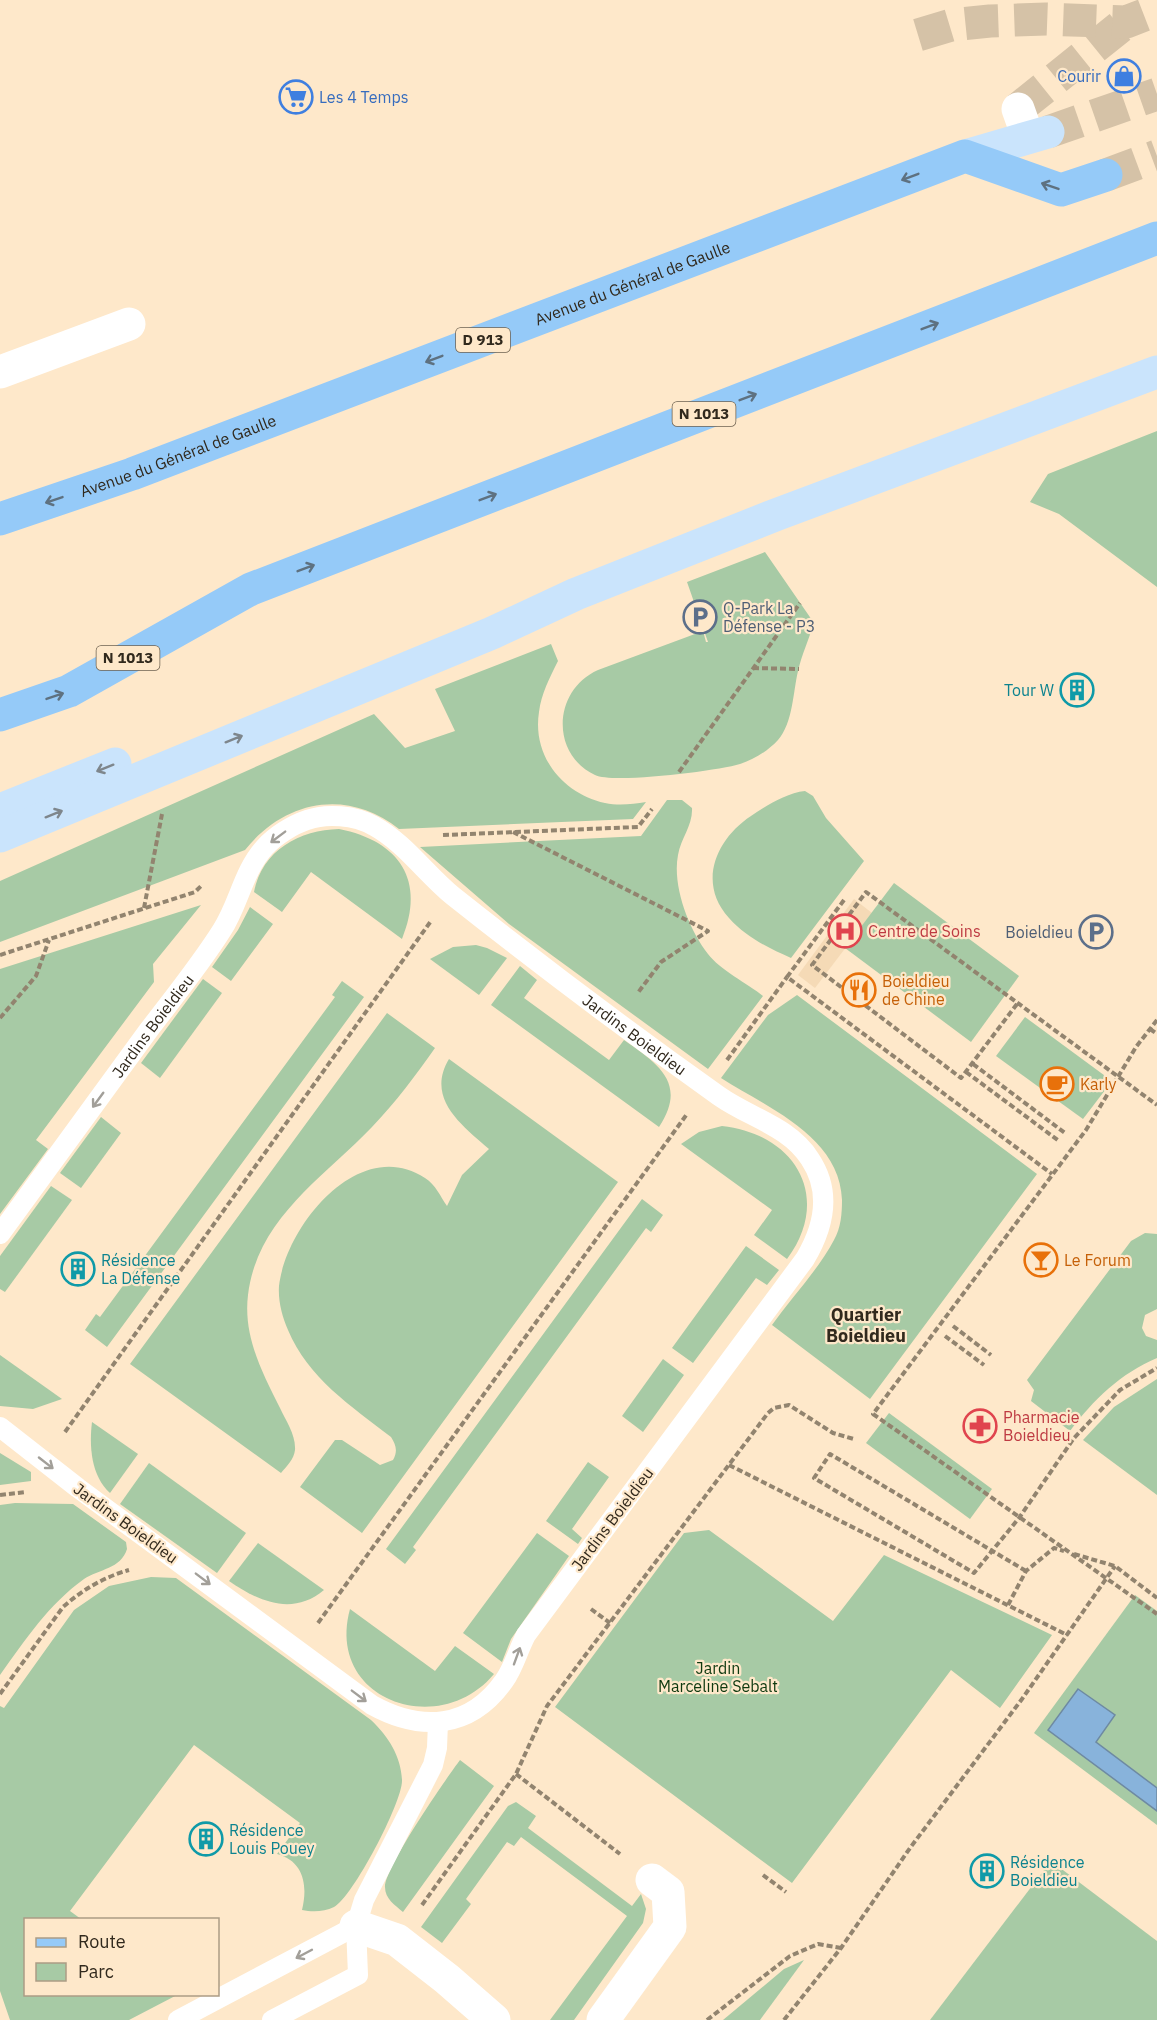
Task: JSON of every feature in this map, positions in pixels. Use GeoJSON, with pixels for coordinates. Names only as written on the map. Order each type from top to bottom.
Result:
{"type":"FeatureCollection","features":[{"type":"Feature","properties":{"kind":"main road","name":"Avenue du Général de Gaulle"},"geometry":{"type":"LineString","coordinates":[[0,519],[132,474],[964,156],[1031,126]]}},
{"type":"Feature","properties":{"kind":"main road"},"geometry":{"type":"LineString","coordinates":[[964,156],[1061,190],[1106,175]]}},
{"type":"Feature","properties":{"kind":"main road","name":"N 1013"},"geometry":{"type":"LineString","coordinates":[[0,715],[69,691],[251,589],[1157,238]]}},
{"type":"Feature","properties":{"kind":"main road"},"geometry":{"type":"LineString","coordinates":[[0,810],[566,583],[1157,358]]}},
{"type":"Feature","properties":{"kind":"main road"},"geometry":{"type":"LineString","coordinates":[[0,836],[492,633],[576,594],[778,514],[1157,372]]}},
{"type":"Feature","properties":{"kind":"street"},"geometry":{"type":"LineString","coordinates":[[0,372],[129,324]]}},
{"type":"Feature","properties":{"kind":"street"},"geometry":{"type":"LineString","coordinates":[[603,2020],[670,1927],[668,1892],[652,1880]]}},
{"type":"Feature","properties":{"kind":"street"},"geometry":{"type":"LineString","coordinates":[[356,1926],[397,1940],[447,1978],[494,2020]]}},
{"type":"Feature","properties":{"kind":"lane","name":"Jardins Boieldieu"},"geometry":{"type":"LineString","coordinates":[[0,1234],[224,928],[246,876],[265,846],[287,830],[308,819],[331,816],[353,818],[369,823],[391,837],[450,894],[618,1021],[721,1097],[784,1132],[798,1143],[817,1170],[824,1201],[822,1221],[815,1243],[526,1635],[505,1681],[472,1713],[438,1722],[414,1721],[386,1713],[299,1651],[0,1427]]}},
{"type":"Feature","properties":{"kind":"lane"},"geometry":{"type":"LineString","coordinates":[[272,2020],[358,1975],[356,1926],[370,1884],[433,1765],[438,1722]]}},
{"type":"Feature","properties":{"kind":"lane"},"geometry":{"type":"LineString","coordinates":[[178,2020],[356,1926]]}},
{"type":"Feature","properties":{"kind":"path"},"geometry":{"type":"LineString","coordinates":[[679,772],[800,603]]}},
{"type":"Feature","properties":{"kind":"path"},"geometry":{"type":"LineString","coordinates":[[752,668],[799,669]]}},
{"type":"Feature","properties":{"kind":"path"},"geometry":{"type":"LineString","coordinates":[[144,908],[163,807]]}},
{"type":"Feature","properties":{"kind":"path"},"geometry":{"type":"LineString","coordinates":[[391,837],[638,827],[652,809]]}},
{"type":"Feature","properties":{"kind":"path"},"geometry":{"type":"LineString","coordinates":[[513,832],[708,931],[660,962],[618,1021]]}},
{"type":"Feature","properties":{"kind":"path"},"geometry":{"type":"LineString","coordinates":[[0,955],[195,892],[215,873],[246,876]]}},
{"type":"Feature","properties":{"kind":"path"},"geometry":{"type":"LineString","coordinates":[[1017,1004],[961,1078],[812,965],[866,892],[1157,1105]]}},
{"type":"Feature","properties":{"kind":"path"},"geometry":{"type":"LineString","coordinates":[[44,1462],[450,894]]}},
{"type":"Feature","properties":{"kind":"path"},"geometry":{"type":"LineString","coordinates":[[299,1651],[375,1542],[844,900]]}},
{"type":"Feature","properties":{"kind":"path"},"geometry":{"type":"LineString","coordinates":[[0,1018],[36,976],[49,940]]}},
{"type":"Feature","properties":{"kind":"path"},"geometry":{"type":"LineString","coordinates":[[787,977],[1052,1174]]}},
{"type":"Feature","properties":{"kind":"path"},"geometry":{"type":"LineString","coordinates":[[1157,1020],[1118,1077],[1086,1130],[873,1414],[1157,1614]]}},
{"type":"Feature","properties":{"kind":"path"},"geometry":{"type":"LineString","coordinates":[[1150,1029],[1157,1034]]}},
{"type":"Feature","properties":{"kind":"path"},"geometry":{"type":"LineString","coordinates":[[973,1064],[1065,1133]]}},
{"type":"Feature","properties":{"kind":"path"},"geometry":{"type":"LineString","coordinates":[[966,1072],[1059,1141]]}},
{"type":"Feature","properties":{"kind":"path"},"geometry":{"type":"LineString","coordinates":[[953,1326],[991,1355]]}},
{"type":"Feature","properties":{"kind":"path"},"geometry":{"type":"LineString","coordinates":[[945,1336],[984,1365]]}},
{"type":"Feature","properties":{"kind":"path"},"geometry":{"type":"LineString","coordinates":[[1026,1570],[997,1553],[987,1547],[909,1500],[830,1454],[814,1478],[974,1574],[989,1555],[996,1546],[1019,1518],[1074,1438],[1120,1390],[1157,1368]]}},
{"type":"Feature","properties":{"kind":"path"},"geometry":{"type":"LineString","coordinates":[[397,1940],[516,1774],[547,1707],[768,1413],[789,1404],[833,1433],[854,1439]]}},
{"type":"Feature","properties":{"kind":"path"},"geometry":{"type":"LineString","coordinates":[[729,1465],[1067,1635]]}},
{"type":"Feature","properties":{"kind":"path"},"geometry":{"type":"LineString","coordinates":[[1008,1605],[1026,1570],[1054,1548],[1115,1566],[1157,1598]]}},
{"type":"Feature","properties":{"kind":"path"},"geometry":{"type":"LineString","coordinates":[[0,1694],[56,1616],[75,1596],[114,1575],[173,1557]]}},
{"type":"Feature","properties":{"kind":"path"},"geometry":{"type":"LineString","coordinates":[[784,2020],[841,1948],[910,1848],[1115,1566]]}},
{"type":"Feature","properties":{"kind":"path"},"geometry":{"type":"LineString","coordinates":[[516,1774],[652,1880]]}},
{"type":"Feature","properties":{"kind":"path"},"geometry":{"type":"LineString","coordinates":[[763,1875],[786,1892]]}},
{"type":"Feature","properties":{"kind":"path"},"geometry":{"type":"LineString","coordinates":[[707,2020],[790,1956],[818,1944],[841,1948]]}},
{"type":"Feature","properties":{"kind":"shaded area","name":"Centre de Soins"},"geometry":{"type":"Polygon","coordinates":[[[854,899],[872,913],[815,988],[798,975],[854,899]]]}},
{"type":"Feature","properties":{"kind":"green space"},"geometry":{"type":"Polygon","coordinates":[[[1157,431],[1157,587],[1059,514],[1030,502],[1048,474],[1157,431]]]}},
{"type":"Feature","properties":{"kind":"green space"},"geometry":{"type":"Polygon","coordinates":[[[765,552],[814,623],[796,679],[790,716],[778,740],[755,758],[745,762],[689,773],[622,778],[605,777],[595,775],[580,765],[570,753],[564,738],[563,722],[565,706],[572,692],[583,679],[598,670],[703,631],[706,642],[708,642],[687,582],[765,552]]]}},
{"type":"Feature","properties":{"kind":"green space"},"geometry":{"type":"Polygon","coordinates":[[[551,644],[558,661],[542,699],[538,728],[540,744],[546,758],[564,782],[590,798],[615,804],[646,802],[633,819],[399,829],[379,816],[359,808],[338,804],[318,805],[279,820],[261,833],[245,850],[0,942],[0,881],[374,714],[405,748],[455,731],[435,689],[551,644]]]}},
{"type":"Feature","properties":{"kind":"green space"},"geometry":{"type":"Polygon","coordinates":[[[805,791],[813,796],[826,818],[864,861],[791,958],[758,941],[729,918],[719,905],[714,891],[713,876],[720,849],[739,826],[777,800],[805,791]]]}},
{"type":"Feature","properties":{"kind":"green space"},"geometry":{"type":"Polygon","coordinates":[[[667,800],[682,800],[692,808],[691,820],[678,855],[677,880],[694,933],[713,960],[763,996],[708,1069],[509,924],[420,847],[641,836],[667,800]]]}},
{"type":"Feature","properties":{"kind":"green space"},"geometry":{"type":"Polygon","coordinates":[[[339,829],[378,843],[392,854],[402,867],[409,882],[411,899],[409,918],[402,939],[311,872],[282,912],[254,892],[258,877],[265,865],[285,845],[310,833],[339,829]]]}},
{"type":"Feature","properties":{"kind":"green space"},"geometry":{"type":"Polygon","coordinates":[[[894,883],[1019,976],[971,1042],[845,948],[894,883]]]}},
{"type":"Feature","properties":{"kind":"green space"},"geometry":{"type":"Polygon","coordinates":[[[201,905],[153,964],[154,982],[36,1140],[48,1149],[0,1214],[0,969],[201,905]]]}},
{"type":"Feature","properties":{"kind":"green space"},"geometry":{"type":"Polygon","coordinates":[[[250,907],[273,924],[231,981],[212,967],[238,930],[250,907]]]}},
{"type":"Feature","properties":{"kind":"green space"},"geometry":{"type":"Polygon","coordinates":[[[476,945],[507,958],[479,995],[430,959],[453,947],[476,945]]]}},
{"type":"Feature","properties":{"kind":"green space"},"geometry":{"type":"Polygon","coordinates":[[[520,966],[537,980],[524,998],[609,1060],[624,1040],[658,1066],[670,1086],[671,1098],[659,1127],[491,1005],[520,966]]]}},
{"type":"Feature","properties":{"kind":"green space"},"geometry":{"type":"Polygon","coordinates":[[[203,979],[222,993],[160,1078],[141,1063],[203,979]]]}},
{"type":"Feature","properties":{"kind":"green space"},"geometry":{"type":"Polygon","coordinates":[[[342,981],[364,997],[107,1347],[85,1330],[96,1314],[100,1317],[335,997],[332,995],[342,981]]]}},
{"type":"Feature","properties":{"kind":"green space"},"geometry":{"type":"Polygon","coordinates":[[[797,995],[1037,1174],[870,1399],[772,1325],[828,1251],[836,1235],[841,1220],[842,1200],[838,1178],[829,1158],[798,1126],[779,1112],[721,1078],[768,1015],[797,995]]]}},
{"type":"Feature","properties":{"kind":"green space"},"geometry":{"type":"Polygon","coordinates":[[[387,1013],[435,1048],[381,1118],[295,1202],[278,1222],[264,1244],[254,1268],[247,1310],[251,1339],[295,1444],[293,1456],[281,1473],[130,1364],[387,1013]]]}},
{"type":"Feature","properties":{"kind":"green space"},"geometry":{"type":"Polygon","coordinates":[[[1025,1017],[1112,1081],[1083,1119],[996,1056],[1025,1017]]]}},
{"type":"Feature","properties":{"kind":"green space"},"geometry":{"type":"Polygon","coordinates":[[[449,1059],[618,1182],[362,1533],[300,1487],[335,1440],[342,1440],[380,1465],[393,1460],[396,1454],[395,1445],[391,1437],[332,1390],[307,1363],[282,1314],[279,1286],[285,1262],[295,1238],[311,1214],[330,1193],[352,1177],[375,1168],[400,1168],[429,1181],[447,1206],[462,1175],[489,1149],[459,1121],[444,1099],[441,1087],[443,1073],[449,1059]]]}},
{"type":"Feature","properties":{"kind":"green space"},"geometry":{"type":"Polygon","coordinates":[[[101,1117],[121,1133],[81,1188],[60,1173],[101,1117]]]}},
{"type":"Feature","properties":{"kind":"green space"},"geometry":{"type":"Polygon","coordinates":[[[722,1126],[748,1131],[769,1141],[787,1155],[799,1172],[806,1192],[807,1213],[800,1236],[787,1259],[754,1235],[772,1210],[681,1144],[699,1132],[722,1126]]]}},
{"type":"Feature","properties":{"kind":"green space"},"geometry":{"type":"Polygon","coordinates":[[[51,1186],[72,1200],[5,1292],[0,1289],[0,1256],[51,1186]]]}},
{"type":"Feature","properties":{"kind":"green space"},"geometry":{"type":"Polygon","coordinates":[[[642,1199],[663,1215],[651,1232],[646,1228],[413,1547],[416,1550],[405,1564],[386,1549],[642,1199]]]}},
{"type":"Feature","properties":{"kind":"green space"},"geometry":{"type":"Polygon","coordinates":[[[1145,1233],[1157,1234],[1157,1309],[1145,1315],[1142,1328],[1146,1336],[1157,1340],[1157,1358],[1131,1371],[1109,1388],[1070,1431],[1031,1401],[1034,1390],[1027,1380],[1131,1241],[1145,1233]]]}},
{"type":"Feature","properties":{"kind":"green space"},"geometry":{"type":"Polygon","coordinates":[[[746,1246],[779,1270],[767,1285],[756,1278],[693,1363],[672,1348],[746,1246]]]}},
{"type":"Feature","properties":{"kind":"green space"},"geometry":{"type":"Polygon","coordinates":[[[0,1355],[62,1399],[33,1409],[0,1406],[0,1355]]]}},
{"type":"Feature","properties":{"kind":"green space"},"geometry":{"type":"Polygon","coordinates":[[[663,1359],[684,1375],[643,1432],[622,1416],[663,1359]]]}},
{"type":"Feature","properties":{"kind":"green space"},"geometry":{"type":"Polygon","coordinates":[[[1157,1379],[1157,1495],[1083,1440],[1114,1407],[1157,1379]]]}},
{"type":"Feature","properties":{"kind":"green space"},"geometry":{"type":"Polygon","coordinates":[[[889,1413],[992,1489],[970,1519],[866,1443],[889,1413]]]}},
{"type":"Feature","properties":{"kind":"green space"},"geometry":{"type":"Polygon","coordinates":[[[92,1422],[138,1454],[110,1493],[95,1469],[91,1441],[92,1422]]]}},
{"type":"Feature","properties":{"kind":"green space"},"geometry":{"type":"Polygon","coordinates":[[[0,1453],[31,1472],[31,1481],[0,1485],[0,1453]]]}},
{"type":"Feature","properties":{"kind":"green space"},"geometry":{"type":"Polygon","coordinates":[[[588,1462],[609,1477],[572,1529],[582,1538],[578,1544],[546,1521],[588,1462]]]}},
{"type":"Feature","properties":{"kind":"green space"},"geometry":{"type":"Polygon","coordinates":[[[149,1463],[246,1533],[217,1573],[120,1504],[149,1463]]]}},
{"type":"Feature","properties":{"kind":"green space"},"geometry":{"type":"Polygon","coordinates":[[[73,1504],[126,1542],[127,1549],[115,1565],[84,1579],[59,1600],[38,1623],[0,1675],[0,1505],[73,1504]]]}},
{"type":"Feature","properties":{"kind":"green space","name":"Jardin Marceline Sebalt"},"geometry":{"type":"Polygon","coordinates":[[[709,1530],[833,1621],[884,1555],[1052,1635],[1000,1708],[951,1670],[792,1883],[555,1707],[684,1533],[709,1530]]]}},
{"type":"Feature","properties":{"kind":"green space"},"geometry":{"type":"Polygon","coordinates":[[[537,1533],[569,1556],[511,1639],[502,1662],[463,1633],[537,1533]]]}},
{"type":"Feature","properties":{"kind":"green space"},"geometry":{"type":"Polygon","coordinates":[[[258,1543],[324,1590],[300,1603],[276,1603],[252,1595],[229,1581],[258,1543]]]}},
{"type":"Feature","properties":{"kind":"green space"},"geometry":{"type":"Polygon","coordinates":[[[151,1577],[176,1578],[371,1720],[388,1740],[396,1755],[402,1780],[400,1791],[376,1848],[342,1900],[326,1910],[302,1910],[304,1884],[302,1876],[293,1862],[277,1854],[300,1823],[194,1745],[70,1911],[80,1918],[24,1918],[24,1996],[175,1996],[129,2020],[10,2020],[0,1991],[0,1706],[4,1708],[74,1610],[109,1586],[151,1577]]]}},
{"type":"Feature","properties":{"kind":"green space"},"geometry":{"type":"Polygon","coordinates":[[[1135,1595],[1157,1611],[1157,1825],[1034,1733],[1135,1595]]]}},
{"type":"Feature","properties":{"kind":"green space"},"geometry":{"type":"Polygon","coordinates":[[[350,1609],[435,1671],[455,1646],[494,1674],[471,1694],[445,1704],[418,1706],[392,1700],[370,1687],[354,1667],[347,1641],[350,1609]]]}},
{"type":"Feature","properties":{"kind":"green space"},"geometry":{"type":"Polygon","coordinates":[[[460,1760],[494,1786],[403,1912],[387,1895],[385,1887],[388,1877],[417,1824],[460,1760]]]}},
{"type":"Feature","properties":{"kind":"green space"},"geometry":{"type":"Polygon","coordinates":[[[516,1802],[536,1816],[528,1828],[632,1906],[641,1894],[646,1909],[643,1923],[574,2020],[550,2020],[627,1916],[521,1837],[514,1846],[507,1842],[466,1899],[471,1904],[442,1943],[421,1927],[508,1806],[516,1802]]]}},
{"type":"Feature","properties":{"kind":"green space"},"geometry":{"type":"Polygon","coordinates":[[[1051,1861],[1157,1941],[1157,2020],[930,2020],[1051,1861]]]}},
{"type":"Feature","properties":{"kind":"green space"},"geometry":{"type":"Polygon","coordinates":[[[804,1960],[760,2020],[723,2020],[784,1969],[804,1960]]]}},
{"type":"Feature","properties":{"kind":"water"},"geometry":{"type":"Polygon","coordinates":[[[1078,1689],[1115,1715],[1096,1742],[1157,1788],[1157,1811],[1048,1730],[1078,1689]]]}},
{"type":"Feature","properties":{"kind":"tunnel"},"geometry":{"type":"LineString","coordinates":[[918,35],[951,25],[990,21],[1046,19],[1126,22],[1157,10]]}},
{"type":"Feature","properties":{"kind":"tunnel"},"geometry":{"type":"LineString","coordinates":[[1018,109],[1126,22]]}},
{"type":"Feature","properties":{"kind":"tunnel"},"geometry":{"type":"LineString","coordinates":[[1048,132],[1157,94]]}},
{"type":"Feature","properties":{"kind":"tunnel"},"geometry":{"type":"LineString","coordinates":[[1106,175],[1157,156]]}},
{"type":"Feature","properties":{"kind":"place","name":"Courir"},"geometry":{"type":"Point","coordinates":[1124,76]}},
{"type":"Feature","properties":{"kind":"place","name":"Les 4 Temps"},"geometry":{"type":"Point","coordinates":[296,97]}},
{"type":"Feature","properties":{"kind":"place","name":"Q-Park La Défense - P3"},"geometry":{"type":"Point","coordinates":[700,617]}},
{"type":"Feature","properties":{"kind":"place","name":"Tour W"},"geometry":{"type":"Point","coordinates":[1077,690]}},
{"type":"Feature","properties":{"kind":"place","name":"Centre de Soins"},"geometry":{"type":"Point","coordinates":[845,931]}},
{"type":"Feature","properties":{"kind":"place","name":"Boieldieu"},"geometry":{"type":"Point","coordinates":[1096,932]}},
{"type":"Feature","properties":{"kind":"place","name":"Boieldieu de Chine"},"geometry":{"type":"Point","coordinates":[859,990]}},
{"type":"Feature","properties":{"kind":"place","name":"Karly"},"geometry":{"type":"Point","coordinates":[1057,1084]}},
{"type":"Feature","properties":{"kind":"place","name":"Le Forum"},"geometry":{"type":"Point","coordinates":[1041,1260]}},
{"type":"Feature","properties":{"kind":"place","name":"Résidence La Défense"},"geometry":{"type":"Point","coordinates":[78,1269]}},
{"type":"Feature","properties":{"kind":"place","name":"Pharmacie Boieldieu"},"geometry":{"type":"Point","coordinates":[980,1426]}},
{"type":"Feature","properties":{"kind":"place","name":"Résidence Louis Pouey"},"geometry":{"type":"Point","coordinates":[206,1839]}},
{"type":"Feature","properties":{"kind":"place","name":"Résidence Boieldieu"},"geometry":{"type":"Point","coordinates":[987,1871]}},
{"type":"Feature","properties":{"kind":"district","name":"Quartier Boieldieu"},"geometry":{"type":"Point","coordinates":[866,1325]}}]}
